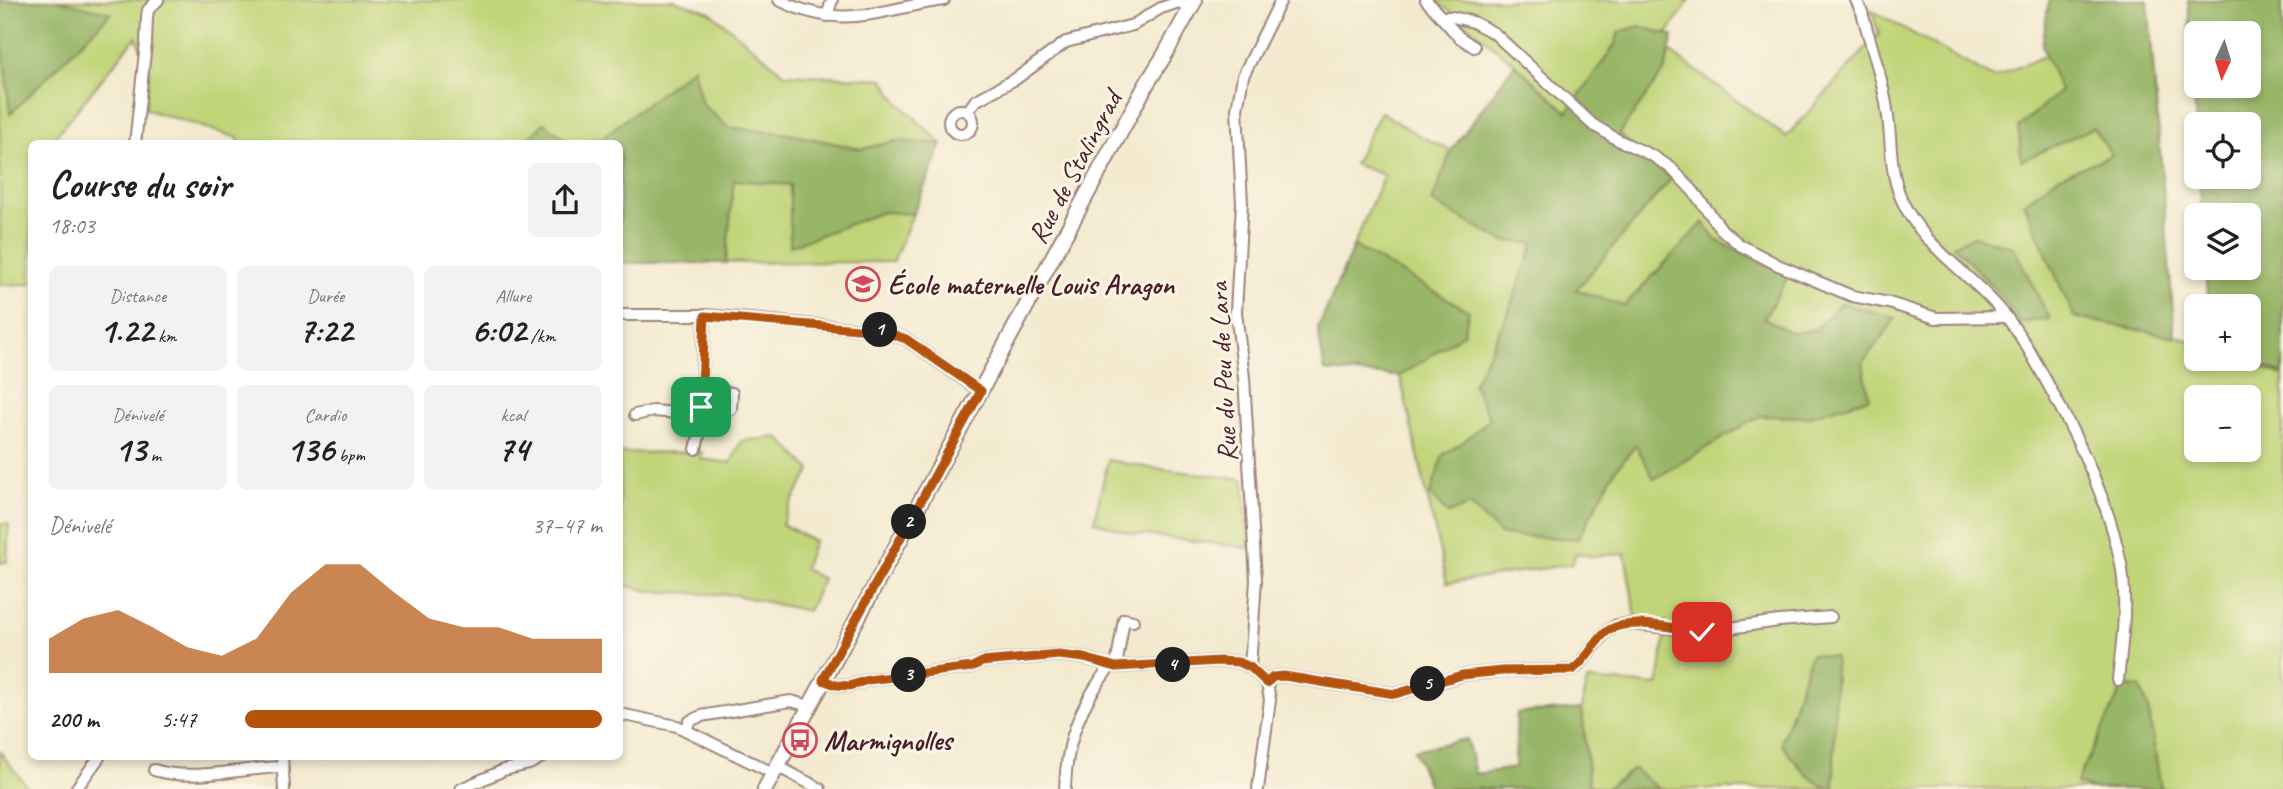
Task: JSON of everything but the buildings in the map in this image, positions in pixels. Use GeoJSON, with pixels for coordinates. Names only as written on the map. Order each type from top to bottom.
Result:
{"type":"FeatureCollection","features":[{"type":"Feature","properties":{"kind":"main road","name":"Rue de Stalingrad"},"geometry":{"type":"LineString","coordinates":[[765,789],[1146,85],[1159,52],[1189,3]]}},
{"type":"Feature","properties":{"kind":"street"},"geometry":{"type":"LineString","coordinates":[[135,140],[148,10],[158,0]]}},
{"type":"Feature","properties":{"kind":"street"},"geometry":{"type":"LineString","coordinates":[[779,0],[827,16],[847,18],[875,15],[944,0]]}},
{"type":"Feature","properties":{"kind":"street"},"geometry":{"type":"LineString","coordinates":[[827,16],[832,0]]}},
{"type":"Feature","properties":{"kind":"street","name":"Rue du Peu de Lara"},"geometry":{"type":"LineString","coordinates":[[1250,667],[1256,580],[1244,378],[1236,312],[1242,203],[1237,109],[1243,76],[1281,0]]}},
{"type":"Feature","properties":{"kind":"street"},"geometry":{"type":"LineString","coordinates":[[1426,0],[1459,37],[1474,47]]}},
{"type":"Feature","properties":{"kind":"street"},"geometry":{"type":"LineString","coordinates":[[1856,0],[1862,12],[1887,108],[1894,176],[1901,198],[1926,237],[2007,317],[2031,354],[2095,480],[2112,528],[2121,567],[2124,628],[2118,680]]}},
{"type":"Feature","properties":{"kind":"street"},"geometry":{"type":"LineString","coordinates":[[968,111],[975,101],[1017,78],[1066,42],[1133,25],[1161,8],[1179,2],[1189,3]]}},
{"type":"Feature","properties":{"kind":"street"},"geometry":{"type":"LineString","coordinates":[[1443,18],[1473,22],[1494,33],[1592,124],[1671,168],[1693,191],[1722,230],[1740,245],[1778,265],[1852,296],[1889,303],[1918,314],[1936,318],[2007,317]]}},
{"type":"Feature","properties":{"kind":"street"},"geometry":{"type":"LineString","coordinates":[[623,315],[705,316],[882,331],[906,339],[981,391]]}},
{"type":"Feature","properties":{"kind":"street"},"geometry":{"type":"LineString","coordinates":[[696,449],[701,411],[705,316]]}},
{"type":"Feature","properties":{"kind":"street"},"geometry":{"type":"LineString","coordinates":[[635,415],[653,411],[731,408],[732,393],[702,391]]}},
{"type":"Feature","properties":{"kind":"street"},"geometry":{"type":"LineString","coordinates":[[1267,683],[1273,677],[1284,676],[1395,694],[1462,675],[1502,671],[1572,670],[1606,632],[1617,625],[1632,624],[1702,632],[1831,617]]}},
{"type":"Feature","properties":{"kind":"street"},"geometry":{"type":"LineString","coordinates":[[1065,789],[1076,723],[1094,687],[1114,666],[1124,619],[1133,621]]}},
{"type":"Feature","properties":{"kind":"street"},"geometry":{"type":"LineString","coordinates":[[823,680],[849,686],[868,680],[972,667],[982,662],[1059,655],[1114,666],[1238,662],[1250,667],[1267,683],[1270,700],[1258,789]]}},
{"type":"Feature","properties":{"kind":"street"},"geometry":{"type":"LineString","coordinates":[[686,729],[690,721],[701,716],[791,701],[809,706]]}},
{"type":"Feature","properties":{"kind":"street"},"geometry":{"type":"LineString","coordinates":[[623,715],[665,722],[686,729],[820,789]]}},
{"type":"Feature","properties":{"kind":"street"},"geometry":{"type":"LineString","coordinates":[[76,789],[97,760]]}},
{"type":"Feature","properties":{"kind":"street"},"geometry":{"type":"LineString","coordinates":[[461,789],[536,760]]}},
{"type":"Feature","properties":{"kind":"street"},"geometry":{"type":"LineString","coordinates":[[154,770],[170,774],[227,773],[282,761],[284,789]]}},
{"type":"Feature","properties":{"kind":"green space"},"geometry":{"type":"Polygon","coordinates":[[[0,0],[58,0],[111,13],[10,114],[0,21],[0,0]]]}},
{"type":"Feature","properties":{"kind":"green space"},"geometry":{"type":"Polygon","coordinates":[[[58,0],[674,0],[710,12],[785,74],[883,79],[899,103],[942,144],[893,262],[623,263],[623,140],[238,140],[145,109],[149,67],[136,37],[52,140],[28,140],[28,284],[0,285],[0,21],[11,113],[110,13],[58,0]]]}},
{"type":"Feature","properties":{"kind":"green space"},"geometry":{"type":"Polygon","coordinates":[[[1433,0],[1690,0],[1660,44],[1786,137],[1879,34],[1871,10],[1993,78],[2058,50],[2136,151],[2136,320],[2184,338],[2184,371],[2261,371],[2261,368],[2283,376],[2283,789],[1659,789],[1634,769],[1605,789],[1589,785],[1582,709],[1587,680],[1658,685],[1667,622],[1636,618],[1625,554],[1589,556],[1576,553],[1572,564],[1447,583],[1400,376],[1325,371],[1318,329],[1384,175],[1354,164],[1381,112],[1451,151],[1515,64],[1433,0]]]}},
{"type":"Feature","properties":{"kind":"green space"},"geometry":{"type":"Polygon","coordinates":[[[2049,0],[2148,0],[2175,337],[2074,317],[2024,203],[2058,177],[2112,155],[2093,128],[2021,161],[2019,127],[2060,91],[2042,47],[2049,0]]]}},
{"type":"Feature","properties":{"kind":"green space"},"geometry":{"type":"Polygon","coordinates":[[[2188,0],[2282,0],[2283,374],[2261,365],[2261,294],[2207,294],[2206,280],[2261,280],[2261,203],[2201,203],[2200,189],[2261,189],[2261,112],[2195,112],[2194,98],[2261,98],[2261,21],[2189,21],[2188,0]]]}},
{"type":"Feature","properties":{"kind":"green space"},"geometry":{"type":"Polygon","coordinates":[[[1639,26],[1673,36],[1665,70],[1619,134],[1671,179],[1576,290],[1624,306],[1704,222],[1715,240],[1789,275],[1764,318],[1792,333],[1815,330],[1841,303],[1896,318],[1863,362],[1869,398],[1807,417],[1760,416],[1654,479],[1636,445],[1616,469],[1578,539],[1501,535],[1470,505],[1448,514],[1430,495],[1443,455],[1490,419],[1473,385],[1508,313],[1534,243],[1502,241],[1432,202],[1451,151],[1515,64],[1567,112],[1614,46],[1619,32],[1639,26]]]}},
{"type":"Feature","properties":{"kind":"green space"},"geometry":{"type":"Polygon","coordinates":[[[693,68],[702,104],[728,127],[790,134],[861,149],[896,141],[942,144],[913,214],[883,212],[790,246],[790,185],[734,180],[726,263],[623,263],[623,140],[595,140],[693,68]]]}},
{"type":"Feature","properties":{"kind":"green space"},"geometry":{"type":"Polygon","coordinates":[[[544,123],[566,140],[527,140],[544,123]]]}},
{"type":"Feature","properties":{"kind":"green space"},"geometry":{"type":"Polygon","coordinates":[[[1974,236],[2013,247],[2050,319],[2019,323],[2003,298],[1953,245],[1974,236]]]}},
{"type":"Feature","properties":{"kind":"green space"},"geometry":{"type":"Polygon","coordinates":[[[1354,246],[1469,311],[1463,334],[1400,376],[1325,371],[1318,329],[1354,246]]]}},
{"type":"Feature","properties":{"kind":"green space"},"geometry":{"type":"Polygon","coordinates":[[[778,437],[811,470],[782,524],[814,541],[804,569],[823,579],[808,611],[735,595],[648,591],[623,584],[623,453],[702,452],[700,459],[731,463],[741,441],[778,437]]]}},
{"type":"Feature","properties":{"kind":"green space"},"geometry":{"type":"Polygon","coordinates":[[[1108,460],[1150,468],[1244,479],[1249,548],[1130,533],[1094,521],[1108,460]]]}},
{"type":"Feature","properties":{"kind":"green space"},"geometry":{"type":"Polygon","coordinates":[[[0,524],[9,524],[7,562],[0,563],[0,524]]]}},
{"type":"Feature","properties":{"kind":"green space"},"geometry":{"type":"Polygon","coordinates":[[[1811,654],[1835,657],[1834,789],[1811,778],[1781,744],[1811,654]]]}},
{"type":"Feature","properties":{"kind":"green space"},"geometry":{"type":"Polygon","coordinates":[[[2123,686],[2140,687],[2148,707],[2161,789],[2095,789],[2076,784],[2123,686]]]}},
{"type":"Feature","properties":{"kind":"green space"},"geometry":{"type":"Polygon","coordinates":[[[1582,709],[1589,785],[1605,789],[1430,789],[1414,750],[1467,739],[1475,774],[1515,768],[1517,713],[1582,709]]]}},
{"type":"Feature","properties":{"kind":"green space"},"geometry":{"type":"Polygon","coordinates":[[[0,752],[29,789],[0,789],[0,752]]]}},
{"type":"Feature","properties":{"kind":"green space"},"geometry":{"type":"Polygon","coordinates":[[[1634,769],[1659,789],[1605,789],[1634,769]]]}},
{"type":"Feature","properties":{"kind":"place","name":"École maternelle Louis Aragon"},"geometry":{"type":"Point","coordinates":[863,284]}},
{"type":"Feature","properties":{"kind":"place","name":"Marmignolles"},"geometry":{"type":"Point","coordinates":[800,740]}},
{"type":"Feature","properties":{"kind":"route"},"geometry":{"type":"LineString","coordinates":[[701,407],[705,316],[882,331],[906,339],[981,391],[823,680],[836,685],[849,686],[868,680],[972,667],[982,662],[1059,655],[1084,658],[1116,667],[1238,662],[1250,667],[1267,683],[1273,677],[1284,676],[1395,694],[1462,675],[1502,671],[1572,670],[1606,632],[1617,625],[1632,624],[1702,632]]}}]}
